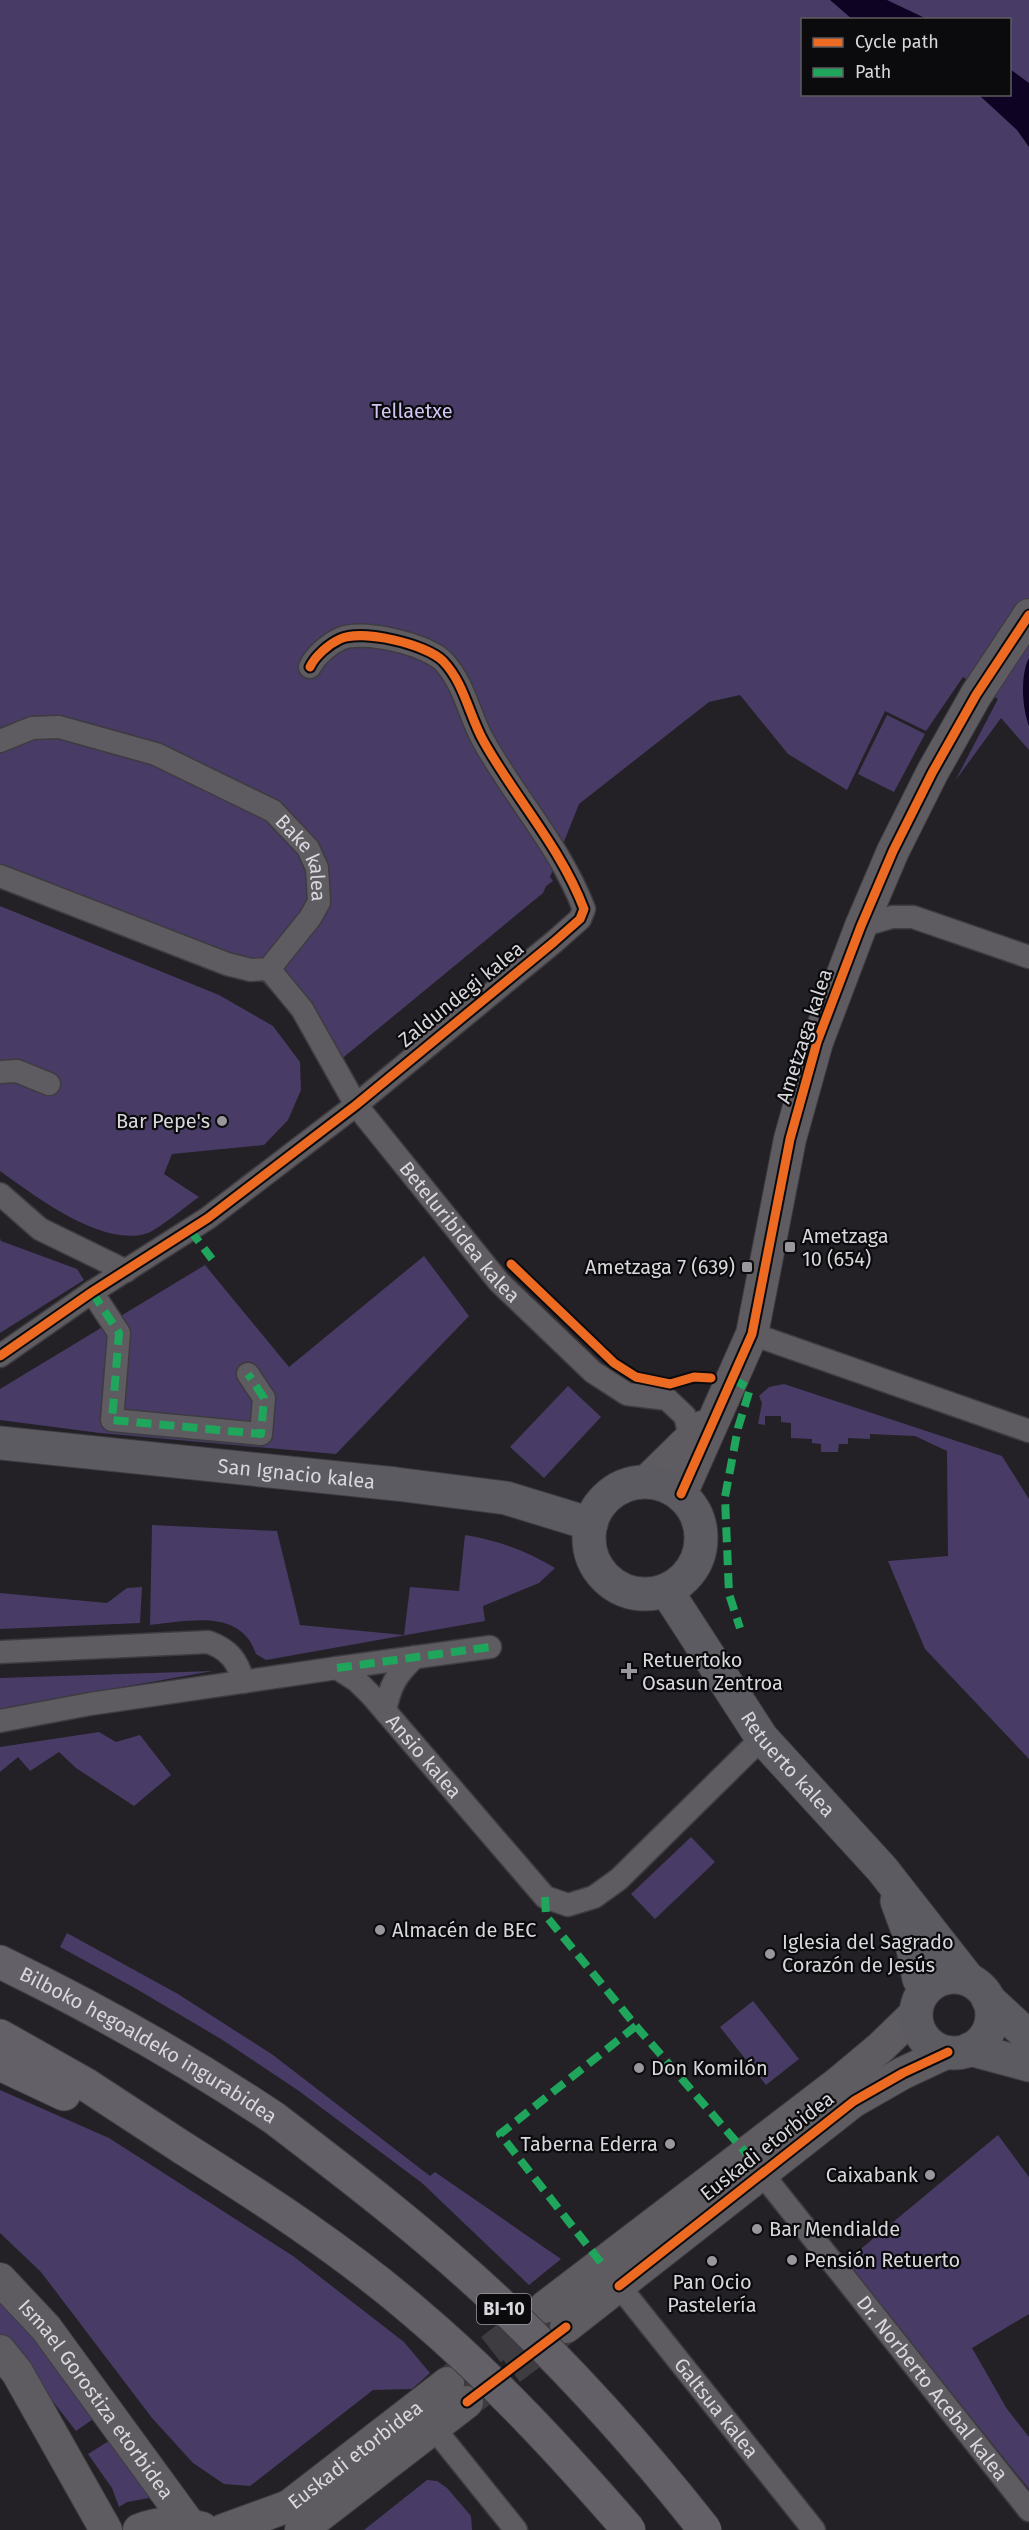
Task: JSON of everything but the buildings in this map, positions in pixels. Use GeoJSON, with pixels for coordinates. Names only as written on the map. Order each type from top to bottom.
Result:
{"type":"FeatureCollection","features":[{"type":"Feature","properties":{"kind":"highway","name":"Bilboko hegoaldeko ingurabidea"},"geometry":{"type":"LineString","coordinates":[[0,1962],[71,1996],[208,2074],[274,2118],[356,2181],[498,2302],[607,2416],[705,2530]]}},
{"type":"Feature","properties":{"kind":"highway"},"geometry":{"type":"LineString","coordinates":[[0,2036],[85,2084],[306,2228],[417,2313],[532,2423],[629,2530]]}},
{"type":"Feature","properties":{"kind":"highway"},"geometry":{"type":"LineString","coordinates":[[0,2064],[183,2148]]}},
{"type":"Feature","properties":{"kind":"main road","name":"San Ignacio kalea"},"geometry":{"type":"LineString","coordinates":[[4,1442],[506,1498],[591,1524]]}},
{"type":"Feature","properties":{"kind":"main road"},"geometry":{"type":"LineString","coordinates":[[647,1481],[664,1485],[681,1494],[695,1512],[701,1529],[700,1549],[694,1565],[682,1580],[666,1590],[645,1594],[626,1590],[608,1580],[596,1565],[589,1543],[591,1524],[600,1503],[620,1487],[647,1481]]}},
{"type":"Feature","properties":{"kind":"main road","name":"Retuerto kalea"},"geometry":{"type":"LineString","coordinates":[[666,1590],[762,1738],[882,1869]]}},
{"type":"Feature","properties":{"kind":"main road"},"geometry":{"type":"LineString","coordinates":[[882,1869],[979,1989],[992,2010],[987,2033],[959,2051]]}},
{"type":"Feature","properties":{"kind":"main road"},"geometry":{"type":"LineString","coordinates":[[882,1869],[899,1904],[911,1939],[921,2001],[917,2024],[928,2043],[1029,2065]]}},
{"type":"Feature","properties":{"kind":"main road"},"geometry":{"type":"LineString","coordinates":[[921,2001],[942,1979],[951,1977],[979,1989],[1029,2037]]}},
{"type":"Feature","properties":{"kind":"street","name":"Ametzaga kalea"},"geometry":{"type":"LineString","coordinates":[[681,1494],[752,1334],[790,1139],[817,1042],[861,926],[932,773],[975,695],[1029,615]]}},
{"type":"Feature","properties":{"kind":"street","name":"Zaldundegi kalea"},"geometry":{"type":"LineString","coordinates":[[0,1356],[92,1292],[208,1218],[356,1105],[554,942],[580,919],[585,909],[574,882],[524,801],[483,741],[464,692],[443,660],[415,644],[374,636],[340,638],[320,653],[310,667]]}},
{"type":"Feature","properties":{"kind":"street","name":"Bake kalea"},"geometry":{"type":"LineString","coordinates":[[0,741],[32,728],[59,727],[156,754],[273,811],[308,848],[317,868],[319,902],[310,918],[269,969]]}},
{"type":"Feature","properties":{"kind":"street"},"geometry":{"type":"LineString","coordinates":[[0,876],[227,964],[251,970],[269,969]]}},
{"type":"Feature","properties":{"kind":"street"},"geometry":{"type":"LineString","coordinates":[[881,879],[888,896],[912,917]]}},
{"type":"Feature","properties":{"kind":"street"},"geometry":{"type":"LineString","coordinates":[[861,926],[892,917],[912,917],[1029,957]]}},
{"type":"Feature","properties":{"kind":"street","name":"Beteluribidea kalea"},"geometry":{"type":"LineString","coordinates":[[269,969],[302,1009],[356,1105],[499,1282],[593,1372],[627,1394],[667,1399],[685,1416],[691,1440]]}},
{"type":"Feature","properties":{"kind":"street"},"geometry":{"type":"LineString","coordinates":[[0,1072],[17,1071],[49,1084]]}},
{"type":"Feature","properties":{"kind":"street"},"geometry":{"type":"LineString","coordinates":[[0,1194],[40,1229],[126,1271]]}},
{"type":"Feature","properties":{"kind":"street"},"geometry":{"type":"LineString","coordinates":[[92,1292],[119,1333],[112,1420],[261,1434],[264,1398],[248,1374]]}},
{"type":"Feature","properties":{"kind":"street"},"geometry":{"type":"LineString","coordinates":[[752,1334],[1024,1432]]}},
{"type":"Feature","properties":{"kind":"street","name":"Ametzaga kalea"},"geometry":{"type":"LineString","coordinates":[[647,1481],[691,1440],[718,1408]]}},
{"type":"Feature","properties":{"kind":"street"},"geometry":{"type":"LineString","coordinates":[[0,1653],[208,1642],[231,1654],[240,1667],[243,1682]]}},
{"type":"Feature","properties":{"kind":"street"},"geometry":{"type":"LineString","coordinates":[[0,1721],[90,1704],[490,1647]]}},
{"type":"Feature","properties":{"kind":"street"},"geometry":{"type":"LineString","coordinates":[[385,1711],[390,1688],[401,1670],[415,1657]]}},
{"type":"Feature","properties":{"kind":"street","name":"Ansio kalea"},"geometry":{"type":"LineString","coordinates":[[337,1668],[357,1681],[385,1711],[545,1897],[568,1905],[594,1897],[619,1879],[762,1738]]}},
{"type":"Feature","properties":{"kind":"street","name":"Euskadi etorbidea"},"geometry":{"type":"LineString","coordinates":[[921,2001],[881,2047],[838,2083],[754,2163],[619,2286],[555,2317],[754,2163],[885,2082],[959,2051]]}},
{"type":"Feature","properties":{"kind":"street","name":"Dr. Norberto Acebal kalea"},"geometry":{"type":"LineString","coordinates":[[754,2163],[1029,2510]]}},
{"type":"Feature","properties":{"kind":"street","name":"Ismael Gorostiza etorbidea"},"geometry":{"type":"LineString","coordinates":[[0,2279],[46,2328],[198,2527]]}},
{"type":"Feature","properties":{"kind":"street","name":"Galtsua kalea"},"geometry":{"type":"LineString","coordinates":[[619,2286],[814,2530]]}},
{"type":"Feature","properties":{"kind":"street"},"geometry":{"type":"LineString","coordinates":[[0,2350],[23,2382],[106,2530]]}},
{"type":"Feature","properties":{"kind":"street","name":"Euskadi etorbidea"},"geometry":{"type":"LineString","coordinates":[[223,2530],[289,2506],[457,2393],[433,2427],[301,2530]]}},
{"type":"Feature","properties":{"kind":"street"},"geometry":{"type":"LineString","coordinates":[[433,2427],[516,2530]]}},
{"type":"Feature","properties":{"kind":"street"},"geometry":{"type":"LineString","coordinates":[[139,2530],[169,2523],[198,2527]]}},
{"type":"Feature","properties":{"kind":"green space","name":"Tellaetxe"},"geometry":{"type":"Polygon","coordinates":[[[0,0],[1029,0],[1029,750],[1001,718],[955,781],[998,699],[963,677],[926,731],[885,711],[847,790],[788,754],[740,695],[709,702],[579,804],[550,877],[553,881],[546,886],[543,893],[339,1061],[251,970],[0,874],[0,0]]]}},
{"type":"Feature","properties":{"kind":"green space"},"geometry":{"type":"Polygon","coordinates":[[[887,715],[925,734],[894,792],[858,774],[887,715]]]}},
{"type":"Feature","properties":{"kind":"green space"},"geometry":{"type":"Polygon","coordinates":[[[0,906],[219,995],[273,1026],[300,1062],[301,1090],[288,1120],[264,1145],[172,1154],[164,1174],[199,1197],[150,1232],[127,1236],[108,1233],[89,1226],[49,1205],[0,1171],[0,906]]]}},
{"type":"Feature","properties":{"kind":"green space"},"geometry":{"type":"Polygon","coordinates":[[[0,1238],[1,1241],[77,1269],[84,1280],[0,1333],[0,1238]]]}},
{"type":"Feature","properties":{"kind":"green space"},"geometry":{"type":"Polygon","coordinates":[[[424,1256],[469,1316],[336,1454],[100,1433],[0,1420],[0,1389],[205,1265],[289,1367],[424,1256]]]}},
{"type":"Feature","properties":{"kind":"green space"},"geometry":{"type":"Polygon","coordinates":[[[784,1384],[1002,1456],[1029,1499],[1029,1759],[925,1649],[888,1561],[948,1556],[947,1451],[915,1436],[870,1434],[870,1439],[848,1438],[848,1444],[839,1444],[838,1452],[821,1452],[821,1444],[812,1443],[812,1439],[791,1438],[791,1423],[781,1422],[781,1416],[765,1416],[765,1425],[758,1424],[762,1403],[759,1396],[769,1387],[784,1384]]]}},
{"type":"Feature","properties":{"kind":"green space"},"geometry":{"type":"Polygon","coordinates":[[[568,1386],[601,1417],[544,1478],[510,1447],[568,1386]]]}},
{"type":"Feature","properties":{"kind":"green space"},"geometry":{"type":"Polygon","coordinates":[[[152,1525],[277,1531],[300,1625],[404,1635],[410,1587],[459,1591],[465,1535],[512,1547],[555,1568],[539,1583],[483,1606],[485,1621],[266,1660],[256,1654],[249,1639],[226,1624],[196,1620],[150,1625],[152,1525]]]}},
{"type":"Feature","properties":{"kind":"green space"},"geometry":{"type":"Polygon","coordinates":[[[142,1587],[140,1623],[0,1629],[0,1593],[107,1603],[127,1588],[142,1587]]]}},
{"type":"Feature","properties":{"kind":"green space"},"geometry":{"type":"Polygon","coordinates":[[[213,1671],[0,1709],[0,1678],[213,1671]]]}},
{"type":"Feature","properties":{"kind":"green space"},"geometry":{"type":"Polygon","coordinates":[[[99,1732],[116,1742],[140,1735],[171,1775],[134,1806],[76,1768],[59,1752],[30,1771],[18,1757],[0,1772],[0,1747],[99,1732]]]}},
{"type":"Feature","properties":{"kind":"green space"},"geometry":{"type":"Polygon","coordinates":[[[691,1837],[715,1862],[655,1919],[631,1894],[691,1837]]]}},
{"type":"Feature","properties":{"kind":"green space"},"geometry":{"type":"Polygon","coordinates":[[[67,1933],[178,1994],[273,2055],[430,2176],[435,2172],[561,2259],[529,2285],[422,2183],[299,2091],[221,2039],[60,1947],[67,1933]]]}},
{"type":"Feature","properties":{"kind":"green space"},"geometry":{"type":"Polygon","coordinates":[[[753,2001],[799,2059],[766,2085],[720,2027],[753,2001]]]}},
{"type":"Feature","properties":{"kind":"green space"},"geometry":{"type":"Polygon","coordinates":[[[0,2090],[109,2138],[293,2256],[404,2342],[430,2373],[412,2389],[373,2390],[250,2486],[224,2484],[193,2463],[152,2418],[41,2272],[0,2233],[0,2090]]]}},
{"type":"Feature","properties":{"kind":"green space"},"geometry":{"type":"Polygon","coordinates":[[[998,2135],[1029,2177],[1029,2314],[972,2348],[1007,2409],[1029,2437],[1029,2489],[845,2262],[998,2135]]]}},
{"type":"Feature","properties":{"kind":"green space"},"geometry":{"type":"Polygon","coordinates":[[[0,2297],[55,2360],[96,2417],[76,2431],[0,2334],[0,2297]]]}},
{"type":"Feature","properties":{"kind":"green space"},"geometry":{"type":"Polygon","coordinates":[[[112,2439],[149,2498],[127,2502],[119,2507],[112,2488],[88,2454],[112,2439]]]}},
{"type":"Feature","properties":{"kind":"green space"},"geometry":{"type":"Polygon","coordinates":[[[427,2480],[437,2481],[447,2488],[471,2516],[472,2530],[364,2530],[427,2480]]]}},
{"type":"Feature","properties":{"kind":"shaded area"},"geometry":{"type":"Polygon","coordinates":[[[830,0],[887,0],[925,18],[851,18],[830,0]]]}},
{"type":"Feature","properties":{"kind":"shaded area"},"geometry":{"type":"Polygon","coordinates":[[[1011,70],[1029,83],[1029,147],[1017,130],[980,96],[1011,96],[1011,70]]]}},
{"type":"Feature","properties":{"kind":"shaded area"},"geometry":{"type":"Polygon","coordinates":[[[1029,658],[1029,726],[1023,692],[1024,673],[1029,658]]]}},
{"type":"Feature","properties":{"kind":"tunnel"},"geometry":{"type":"LineString","coordinates":[[453,2379],[542,2310]]}},
{"type":"Feature","properties":{"kind":"tunnel"},"geometry":{"type":"LineString","coordinates":[[472,2398],[564,2329]]}},
{"type":"Feature","properties":{"kind":"marked path"},"geometry":{"type":"LineString","coordinates":[[190,1230],[212,1259]]}},
{"type":"Feature","properties":{"kind":"marked path"},"geometry":{"type":"LineString","coordinates":[[92,1292],[119,1333],[112,1420],[261,1434],[264,1398],[248,1374]]}},
{"type":"Feature","properties":{"kind":"marked path"},"geometry":{"type":"LineString","coordinates":[[733,1379],[750,1389],[738,1428],[725,1497],[729,1594],[740,1628]]}},
{"type":"Feature","properties":{"kind":"marked path"},"geometry":{"type":"LineString","coordinates":[[337,1668],[490,1647]]}},
{"type":"Feature","properties":{"kind":"marked path"},"geometry":{"type":"LineString","coordinates":[[545,1897],[546,1916],[636,2026],[500,2134],[602,2264]]}},
{"type":"Feature","properties":{"kind":"marked path"},"geometry":{"type":"LineString","coordinates":[[636,2026],[746,2153]]}},
{"type":"Feature","properties":{"kind":"cycle path"},"geometry":{"type":"LineString","coordinates":[[681,1494],[752,1334],[790,1139],[817,1042],[861,926],[893,851],[932,773],[976,695],[1029,615]]}},
{"type":"Feature","properties":{"kind":"cycle path"},"geometry":{"type":"LineString","coordinates":[[0,1356],[92,1292],[208,1218],[356,1105],[580,919],[584,909],[563,865],[484,742],[457,680],[443,661],[409,644],[378,637],[350,636],[327,647],[310,667]]}},
{"type":"Feature","properties":{"kind":"cycle path"},"geometry":{"type":"LineString","coordinates":[[511,1264],[614,1363],[636,1377],[670,1384],[694,1377],[711,1378]]}},
{"type":"Feature","properties":{"kind":"cycle path"},"geometry":{"type":"LineString","coordinates":[[619,2286],[854,2101],[903,2073],[948,2052]]}},
{"type":"Feature","properties":{"kind":"cycle path"},"geometry":{"type":"LineString","coordinates":[[467,2402],[566,2327]]}},
{"type":"Feature","properties":{"kind":"place","name":"Bar Pepe's"},"geometry":{"type":"Point","coordinates":[222,1121]}},
{"type":"Feature","properties":{"kind":"place","name":"Ametzaga 10 (654)"},"geometry":{"type":"Point","coordinates":[790,1247]}},
{"type":"Feature","properties":{"kind":"place","name":"Ametzaga 7 (639)"},"geometry":{"type":"Point","coordinates":[747,1267]}},
{"type":"Feature","properties":{"kind":"place","name":"Retuertoko Osasun Zentroa"},"geometry":{"type":"Point","coordinates":[629,1671]}},
{"type":"Feature","properties":{"kind":"place","name":"Almacén de BEC"},"geometry":{"type":"Point","coordinates":[380,1930]}},
{"type":"Feature","properties":{"kind":"place","name":"Iglesia del Sagrado Corazón de Jesús"},"geometry":{"type":"Point","coordinates":[770,1954]}},
{"type":"Feature","properties":{"kind":"place","name":"Don Komilón"},"geometry":{"type":"Point","coordinates":[639,2068]}},
{"type":"Feature","properties":{"kind":"place","name":"Taberna Ederra"},"geometry":{"type":"Point","coordinates":[670,2144]}},
{"type":"Feature","properties":{"kind":"place","name":"Caixabank"},"geometry":{"type":"Point","coordinates":[930,2175]}},
{"type":"Feature","properties":{"kind":"place","name":"Bar Mendialde"},"geometry":{"type":"Point","coordinates":[757,2229]}},
{"type":"Feature","properties":{"kind":"place","name":"Pensión Retuerto"},"geometry":{"type":"Point","coordinates":[792,2260]}},
{"type":"Feature","properties":{"kind":"place","name":"Pan Ocio Pastelería"},"geometry":{"type":"Point","coordinates":[712,2261]}}]}
